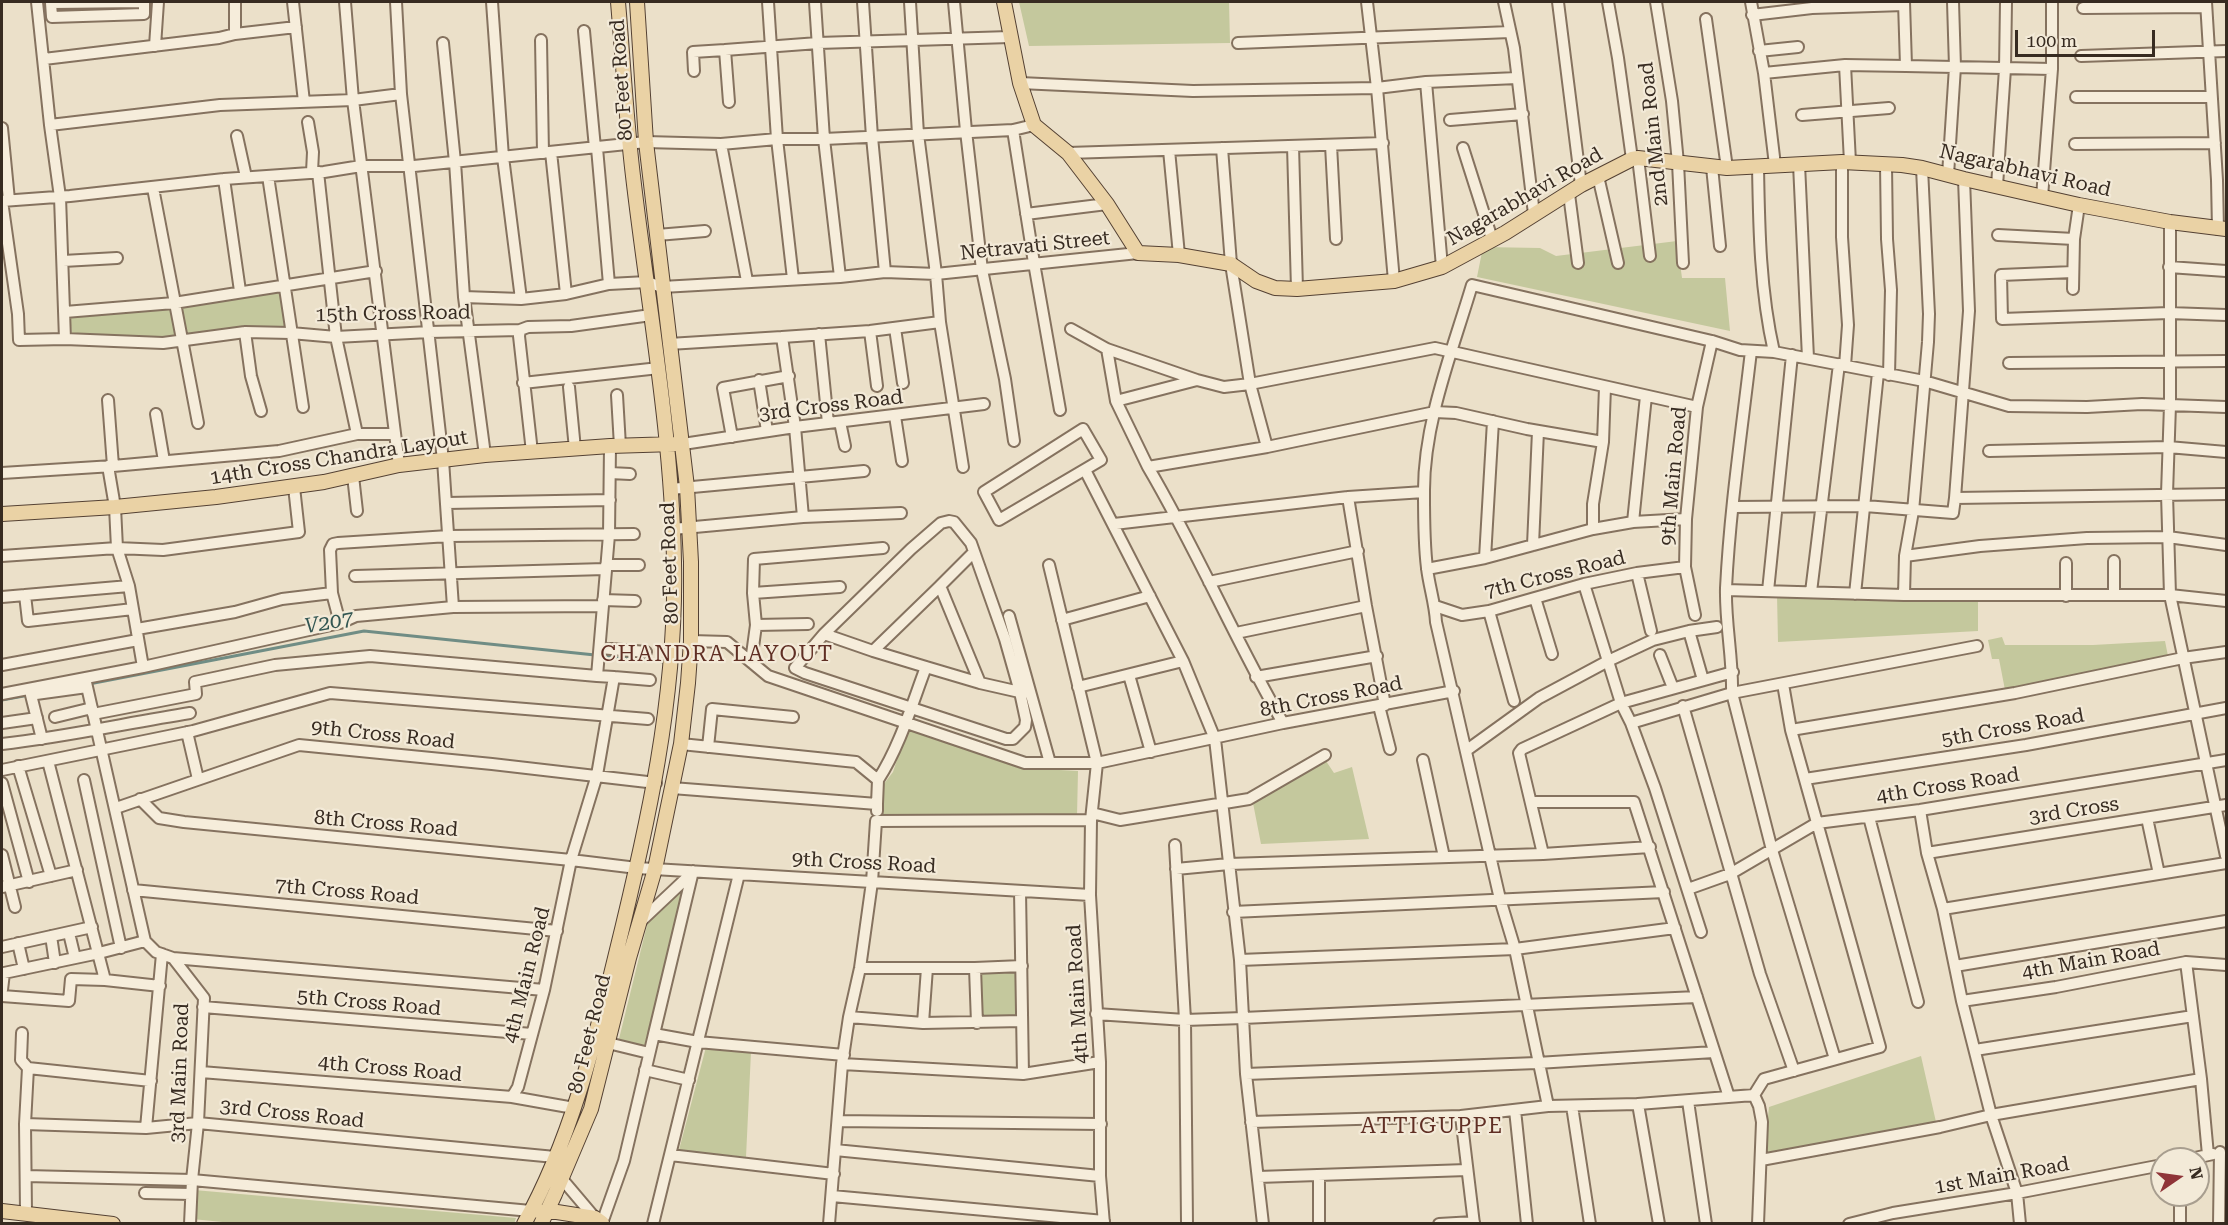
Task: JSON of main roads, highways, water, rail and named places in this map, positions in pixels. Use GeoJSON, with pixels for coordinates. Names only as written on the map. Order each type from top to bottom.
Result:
{"type":"FeatureCollection","features":[{"type":"Feature","properties":{"kind":"main road","name":"80 Feet Road"},"geometry":{"type":"LineString","coordinates":[[524,1224],[555,1157],[594,1046],[656,783],[669,685],[675,563],[667,444],[630,144],[618,2]]}},
{"type":"Feature","properties":{"kind":"main road","name":"80 Feet Road"},"geometry":{"type":"LineString","coordinates":[[543,1219],[591,1109],[639,922],[655,869],[681,744],[691,641],[687,488],[646,142],[637,2]]}},
{"type":"Feature","properties":{"kind":"main road","name":"Nagarabhavi Road"},"geometry":{"type":"LineString","coordinates":[[1004,2],[1020,83],[1034,125],[1068,153],[1107,204],[1138,253],[1179,255],[1231,264],[1256,281],[1275,288],[1297,290],[1394,281],[1442,267],[1581,185],[1635,158],[1727,168],[1846,162],[1922,168],[2079,205],[2222,229]]}},
{"type":"Feature","properties":{"kind":"main road","name":"14th Cross Chandra Layout"},"geometry":{"type":"LineString","coordinates":[[2,514],[115,507],[216,497],[294,487],[399,465],[485,455],[683,444]]}},
{"type":"Feature","properties":{"kind":"main road"},"geometry":{"type":"LineString","coordinates":[[2,1211],[26,1212],[59,1220],[113,1224]]}},
{"type":"Feature","properties":{"kind":"main road"},"geometry":{"type":"LineString","coordinates":[[531,1211],[543,1219],[557,1212],[598,1222]]}},
{"type":"Feature","properties":{"kind":"waterway","name":"V207"},"geometry":{"type":"LineString","coordinates":[[89,684],[364,631],[595,655]]}},
{"type":"Feature","properties":{"kind":"waterway","name":"V207"},"geometry":{"type":"LineString","coordinates":[[602,656],[665,662]]}},
{"type":"Feature","properties":{"kind":"waterway","name":"V207"},"geometry":{"type":"LineString","coordinates":[[2,700],[29,695]]}},
{"type":"Feature","properties":{"kind":"district","name":"CHANDRA LAYOUT"},"geometry":{"type":"Point","coordinates":[717,655]}},
{"type":"Feature","properties":{"kind":"district","name":"ATTIGUPPE"},"geometry":{"type":"Point","coordinates":[1432,1127]}}]}
